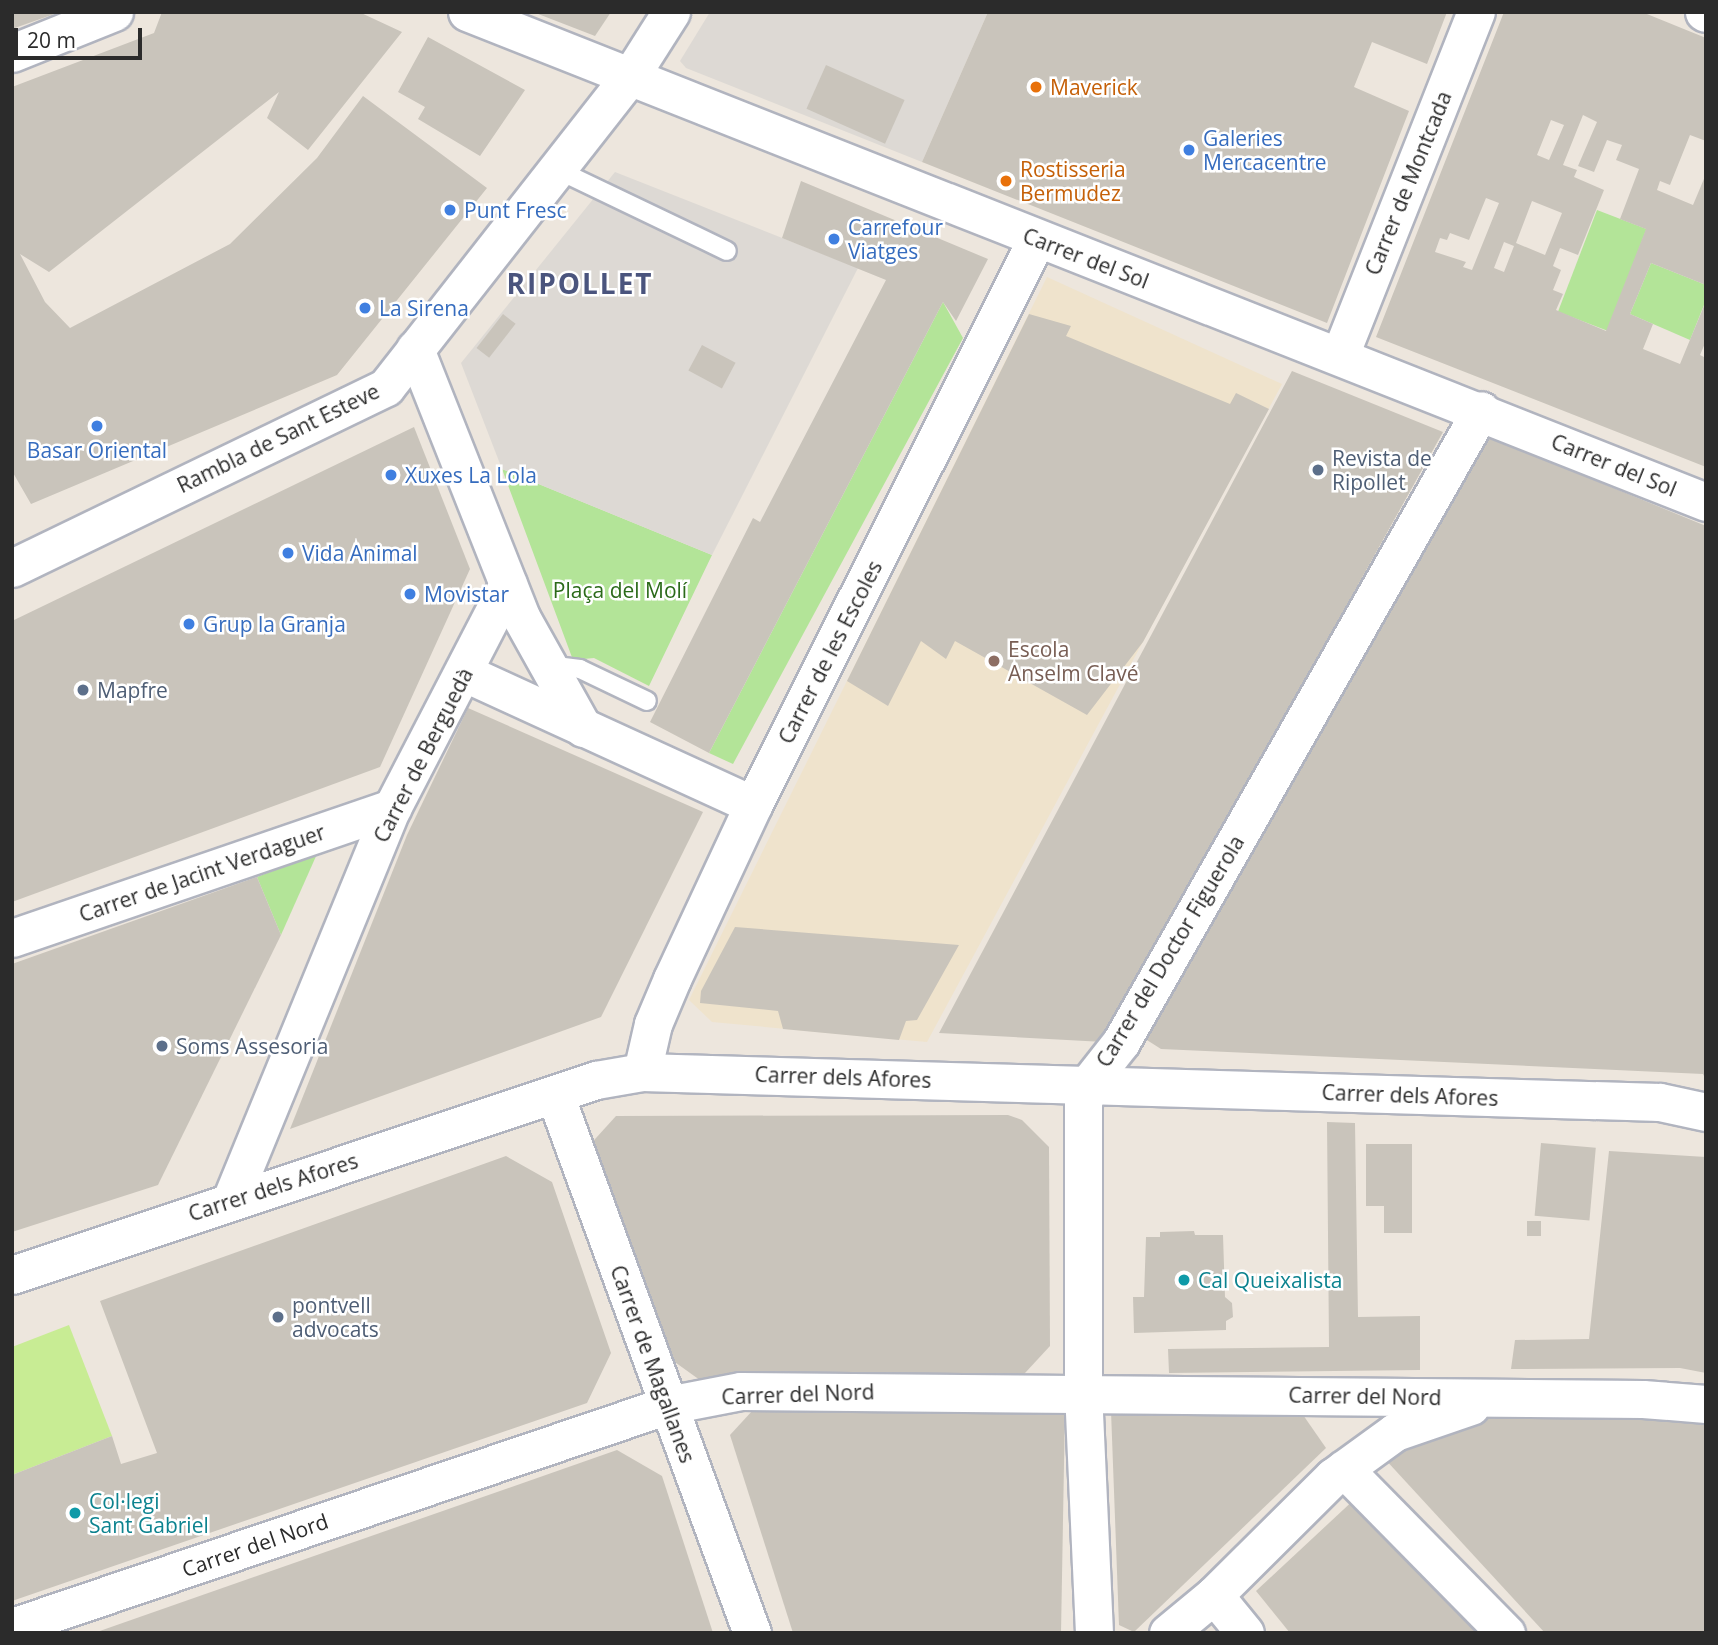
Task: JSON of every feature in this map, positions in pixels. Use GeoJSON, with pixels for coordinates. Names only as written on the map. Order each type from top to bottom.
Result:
{"type":"FeatureCollection","features":[{"type":"Feature","properties":{"kind":"street"},"geometry":{"type":"LineString","coordinates":[[12,53],[114,12]]}},
{"type":"Feature","properties":{"kind":"street","name":"Carrer del Sol"},"geometry":{"type":"LineString","coordinates":[[467,12],[631,75],[1036,240],[1340,355],[1706,502]]}},
{"type":"Feature","properties":{"kind":"street","name":"Rambla de Sant Esteve"},"geometry":{"type":"LineString","coordinates":[[12,568],[386,387],[631,75],[671,12]]}},
{"type":"Feature","properties":{"kind":"street","name":"Carrer de Montcada"},"geometry":{"type":"LineString","coordinates":[[1340,355],[1476,12]]}},
{"type":"Feature","properties":{"kind":"street","name":"Carrer de les Escoles"},"geometry":{"type":"LineString","coordinates":[[642,1072],[653,1024],[671,979],[753,805],[1036,240]]}},
{"type":"Feature","properties":{"kind":"street"},"geometry":{"type":"LineString","coordinates":[[415,349],[508,584],[583,728]]}},
{"type":"Feature","properties":{"kind":"street","name":"Carrer del Doctor Figuerola"},"geometry":{"type":"LineString","coordinates":[[1094,1633],[1083,1392],[1083,1103],[1088,1084],[1121,1042],[1480,410]]}},
{"type":"Feature","properties":{"kind":"street","name":"Carrer de Berguedà"},"geometry":{"type":"LineString","coordinates":[[230,1200],[392,808],[465,673],[508,584]]}},
{"type":"Feature","properties":{"kind":"street"},"geometry":{"type":"LineString","coordinates":[[465,673],[753,805]]}},
{"type":"Feature","properties":{"kind":"street","name":"Carrer de Jacint Verdaguer"},"geometry":{"type":"LineString","coordinates":[[12,938],[392,808]]}},
{"type":"Feature","properties":{"kind":"street","name":"Carrer dels Afores"},"geometry":{"type":"LineString","coordinates":[[12,1275],[596,1080],[642,1072],[1660,1102],[1706,1112]]}},
{"type":"Feature","properties":{"kind":"street","name":"Carrer de Magallanes"},"geometry":{"type":"LineString","coordinates":[[555,1095],[752,1633]]}},
{"type":"Feature","properties":{"kind":"street","name":"Carrer del Nord"},"geometry":{"type":"LineString","coordinates":[[12,1627],[668,1405],[741,1391],[1083,1392],[1706,1404]]}},
{"type":"Feature","properties":{"kind":"street"},"geometry":{"type":"LineString","coordinates":[[1168,1633],[1214,1595],[1344,1469],[1395,1432],[1495,1398]]}},
{"type":"Feature","properties":{"kind":"street"},"geometry":{"type":"LineString","coordinates":[[1344,1469],[1506,1633]]}},
{"type":"Feature","properties":{"kind":"street"},"geometry":{"type":"LineString","coordinates":[[1214,1595],[1245,1633]]}},
{"type":"Feature","properties":{"kind":"lane"},"geometry":{"type":"LineString","coordinates":[[558,170],[727,251]]}},
{"type":"Feature","properties":{"kind":"lane"},"geometry":{"type":"LineString","coordinates":[[548,665],[580,669],[647,701]]}},
{"type":"Feature","properties":{"kind":"shaded area"},"geometry":{"type":"Polygon","coordinates":[[[710,12],[988,12],[922,162],[686,68],[680,61],[710,12]]]}},
{"type":"Feature","properties":{"kind":"shaded area","name":"Plaça del Molí"},"geometry":{"type":"Polygon","coordinates":[[[615,172],[858,268],[712,555],[502,469],[461,363],[615,172]]]}},
{"type":"Feature","properties":{"kind":"shaded area","name":"Escola Anselm Clavé"},"geometry":{"type":"Polygon","coordinates":[[[1047,277],[1282,384],[927,1042],[712,1022],[689,1000],[1047,277]]]}},
{"type":"Feature","properties":{"kind":"green space"},"geometry":{"type":"Polygon","coordinates":[[[1597,210],[1646,229],[1607,331],[1558,312],[1597,210]]]}},
{"type":"Feature","properties":{"kind":"green space"},"geometry":{"type":"Polygon","coordinates":[[[1651,263],[1706,285],[1706,300],[1690,340],[1630,314],[1651,263]]]}},
{"type":"Feature","properties":{"kind":"green space"},"geometry":{"type":"Polygon","coordinates":[[[943,302],[963,338],[733,764],[709,753],[943,302]]]}},
{"type":"Feature","properties":{"kind":"green space","name":"Plaça del Molí"},"geometry":{"type":"Polygon","coordinates":[[[502,469],[712,555],[649,686],[594,658],[573,660],[502,469]]]}},
{"type":"Feature","properties":{"kind":"green space"},"geometry":{"type":"Polygon","coordinates":[[[317,854],[281,935],[257,877],[317,854]]]}},
{"type":"Feature","properties":{"kind":"green space"},"geometry":{"type":"Polygon","coordinates":[[[69,1325],[112,1436],[12,1475],[12,1347],[69,1325]]]}},
{"type":"Feature","properties":{"kind":"building"},"geometry":{"type":"Polygon","coordinates":[[[12,12],[57,12],[57,13],[12,29],[12,12]]]}},
{"type":"Feature","properties":{"kind":"building"},"geometry":{"type":"Polygon","coordinates":[[[162,12],[359,12],[402,32],[308,150],[267,118],[279,92],[49,272],[20,254],[45,302],[70,328],[230,244],[317,158],[363,96],[487,188],[337,375],[31,504],[12,471],[12,87],[154,33],[162,12]]]}},
{"type":"Feature","properties":{"kind":"building"},"geometry":{"type":"Polygon","coordinates":[[[533,12],[611,12],[595,36],[533,12]]]}},
{"type":"Feature","properties":{"kind":"building"},"geometry":{"type":"Polygon","coordinates":[[[988,12],[1447,12],[1427,64],[1372,42],[1354,87],[1409,111],[1327,323],[922,162],[988,12]]]}},
{"type":"Feature","properties":{"kind":"building"},"geometry":{"type":"Polygon","coordinates":[[[1504,12],[1642,12],[1706,38],[1706,141],[1690,135],[1670,185],[1660,181],[1657,190],[1693,205],[1706,174],[1706,285],[1651,263],[1630,314],[1653,324],[1643,349],[1680,364],[1706,301],[1706,341],[1700,355],[1706,358],[1706,467],[1376,337],[1504,12]],[[1583,115],[1563,165],[1577,170],[1574,177],[1604,190],[1578,255],[1560,248],[1553,266],[1561,270],[1553,290],[1563,294],[1556,310],[1606,331],[1646,229],[1620,219],[1639,169],[1616,160],[1622,145],[1607,140],[1594,172],[1578,166],[1597,122],[1583,115]],[[1551,120],[1537,155],[1549,160],[1564,125],[1551,120]],[[1486,198],[1469,240],[1450,233],[1447,240],[1440,238],[1435,252],[1466,262],[1463,267],[1472,270],[1499,203],[1486,198]],[[1532,201],[1516,243],[1545,255],[1562,213],[1532,201]],[[1504,242],[1494,268],[1504,272],[1514,246],[1504,242]]]}},
{"type":"Feature","properties":{"kind":"building"},"geometry":{"type":"Polygon","coordinates":[[[428,37],[525,90],[480,156],[418,119],[425,107],[398,92],[428,37]]]}},
{"type":"Feature","properties":{"kind":"building"},"geometry":{"type":"Polygon","coordinates":[[[826,65],[905,100],[885,144],[806,109],[826,65]]]}},
{"type":"Feature","properties":{"kind":"building"},"geometry":{"type":"Polygon","coordinates":[[[801,181],[988,259],[956,321],[943,302],[709,753],[650,722],[753,518],[760,522],[886,280],[782,238],[801,181]]]}},
{"type":"Feature","properties":{"kind":"building"},"geometry":{"type":"Polygon","coordinates":[[[503,314],[516,324],[489,358],[477,348],[503,314]]]}},
{"type":"Feature","properties":{"kind":"building"},"geometry":{"type":"Polygon","coordinates":[[[1029,314],[1071,326],[1066,336],[1230,404],[1236,393],[1269,409],[1143,642],[1087,715],[955,641],[946,659],[921,641],[888,706],[847,681],[1029,314]]]}},
{"type":"Feature","properties":{"kind":"building"},"geometry":{"type":"Polygon","coordinates":[[[702,345],[736,363],[722,388],[688,371],[702,345]]]}},
{"type":"Feature","properties":{"kind":"building"},"geometry":{"type":"Polygon","coordinates":[[[1292,371],[1443,432],[1104,1042],[939,1033],[1292,371]]]}},
{"type":"Feature","properties":{"kind":"building"},"geometry":{"type":"Polygon","coordinates":[[[414,427],[470,569],[380,767],[12,902],[12,621],[414,427]]]}},
{"type":"Feature","properties":{"kind":"building"},"geometry":{"type":"Polygon","coordinates":[[[1482,434],[1706,526],[1706,1080],[1703,1074],[1161,1049],[1139,1035],[1482,434]]]}},
{"type":"Feature","properties":{"kind":"building"},"geometry":{"type":"Polygon","coordinates":[[[468,708],[703,812],[601,1017],[290,1129],[407,835],[468,708]]]}},
{"type":"Feature","properties":{"kind":"building"},"geometry":{"type":"Polygon","coordinates":[[[257,877],[281,935],[158,1185],[12,1232],[12,964],[257,877]]]}},
{"type":"Feature","properties":{"kind":"building"},"geometry":{"type":"Polygon","coordinates":[[[735,927],[959,945],[917,1020],[906,1021],[899,1040],[783,1029],[778,1011],[700,1003],[701,991],[735,927]]]}},
{"type":"Feature","properties":{"kind":"building"},"geometry":{"type":"Polygon","coordinates":[[[1008,1115],[1022,1120],[1049,1147],[1050,1346],[1014,1385],[704,1383],[665,1355],[586,1149],[616,1116],[1008,1115]]]}},
{"type":"Feature","properties":{"kind":"building"},"geometry":{"type":"Polygon","coordinates":[[[1327,1122],[1355,1123],[1358,1317],[1420,1316],[1420,1370],[1169,1373],[1168,1349],[1329,1347],[1327,1122]]]}},
{"type":"Feature","properties":{"kind":"building"},"geometry":{"type":"Polygon","coordinates":[[[1541,1143],[1596,1148],[1589,1221],[1535,1216],[1541,1143]]]}},
{"type":"Feature","properties":{"kind":"building"},"geometry":{"type":"Polygon","coordinates":[[[1366,1144],[1412,1144],[1412,1233],[1384,1233],[1384,1206],[1366,1206],[1366,1144]]]}},
{"type":"Feature","properties":{"kind":"building"},"geometry":{"type":"Polygon","coordinates":[[[1609,1151],[1706,1157],[1706,1373],[1680,1368],[1511,1369],[1515,1340],[1589,1339],[1609,1151]]]}},
{"type":"Feature","properties":{"kind":"building"},"geometry":{"type":"Polygon","coordinates":[[[506,1156],[552,1182],[611,1353],[587,1403],[12,1601],[12,1475],[112,1436],[121,1464],[157,1453],[100,1301],[506,1156]]]}},
{"type":"Feature","properties":{"kind":"building"},"geometry":{"type":"Polygon","coordinates":[[[1527,1221],[1541,1221],[1541,1236],[1527,1236],[1527,1221]]]}},
{"type":"Feature","properties":{"kind":"building","name":"Cal Queixalista"},"geometry":{"type":"Polygon","coordinates":[[[1194,1231],[1195,1235],[1223,1235],[1225,1297],[1232,1303],[1233,1317],[1226,1321],[1226,1330],[1134,1333],[1133,1297],[1144,1297],[1146,1237],[1160,1237],[1160,1232],[1194,1231]]]}},
{"type":"Feature","properties":{"kind":"building"},"geometry":{"type":"Polygon","coordinates":[[[1065,1408],[1061,1633],[793,1633],[730,1435],[753,1410],[1065,1408]]]}},
{"type":"Feature","properties":{"kind":"building"},"geometry":{"type":"Polygon","coordinates":[[[1503,1408],[1706,1419],[1706,1633],[1545,1633],[1384,1458],[1503,1408]]]}},
{"type":"Feature","properties":{"kind":"building"},"geometry":{"type":"Polygon","coordinates":[[[1111,1411],[1301,1412],[1326,1448],[1134,1632],[1119,1625],[1111,1411]]]}},
{"type":"Feature","properties":{"kind":"building"},"geometry":{"type":"Polygon","coordinates":[[[617,1450],[662,1476],[713,1633],[94,1633],[617,1450]]]}},
{"type":"Feature","properties":{"kind":"building"},"geometry":{"type":"Polygon","coordinates":[[[1358,1496],[1494,1633],[1290,1633],[1256,1591],[1358,1496]]]}},
{"type":"Feature","properties":{"kind":"place","name":"Maverick"},"geometry":{"type":"Point","coordinates":[1036,87]}},
{"type":"Feature","properties":{"kind":"place","name":"Galeries Mercacentre"},"geometry":{"type":"Point","coordinates":[1189,150]}},
{"type":"Feature","properties":{"kind":"place","name":"Rostisseria Bermudez"},"geometry":{"type":"Point","coordinates":[1006,181]}},
{"type":"Feature","properties":{"kind":"place","name":"Punt Fresc"},"geometry":{"type":"Point","coordinates":[450,210]}},
{"type":"Feature","properties":{"kind":"place","name":"Carrefour Viatges"},"geometry":{"type":"Point","coordinates":[834,239]}},
{"type":"Feature","properties":{"kind":"place","name":"La Sirena"},"geometry":{"type":"Point","coordinates":[365,308]}},
{"type":"Feature","properties":{"kind":"place","name":"Basar Oriental"},"geometry":{"type":"Point","coordinates":[97,426]}},
{"type":"Feature","properties":{"kind":"place","name":"Revista de Ripollet"},"geometry":{"type":"Point","coordinates":[1318,470]}},
{"type":"Feature","properties":{"kind":"place","name":"Xuxes La Lola"},"geometry":{"type":"Point","coordinates":[391,475]}},
{"type":"Feature","properties":{"kind":"place","name":"Vida Animal"},"geometry":{"type":"Point","coordinates":[288,553]}},
{"type":"Feature","properties":{"kind":"place","name":"Movistar"},"geometry":{"type":"Point","coordinates":[410,594]}},
{"type":"Feature","properties":{"kind":"place","name":"Grup la Granja"},"geometry":{"type":"Point","coordinates":[189,624]}},
{"type":"Feature","properties":{"kind":"place","name":"Escola Anselm Clavé"},"geometry":{"type":"Point","coordinates":[994,661]}},
{"type":"Feature","properties":{"kind":"place","name":"Mapfre"},"geometry":{"type":"Point","coordinates":[83,690]}},
{"type":"Feature","properties":{"kind":"place","name":"Soms Assesoria"},"geometry":{"type":"Point","coordinates":[162,1046]}},
{"type":"Feature","properties":{"kind":"place","name":"Cal Queixalista"},"geometry":{"type":"Point","coordinates":[1184,1280]}},
{"type":"Feature","properties":{"kind":"place","name":"pontvell advocats"},"geometry":{"type":"Point","coordinates":[278,1317]}},
{"type":"Feature","properties":{"kind":"place","name":"Col·legi Sant Gabriel"},"geometry":{"type":"Point","coordinates":[75,1513]}},
{"type":"Feature","properties":{"kind":"district","name":"RIPOLLET"},"geometry":{"type":"Point","coordinates":[580,283]}}]}
